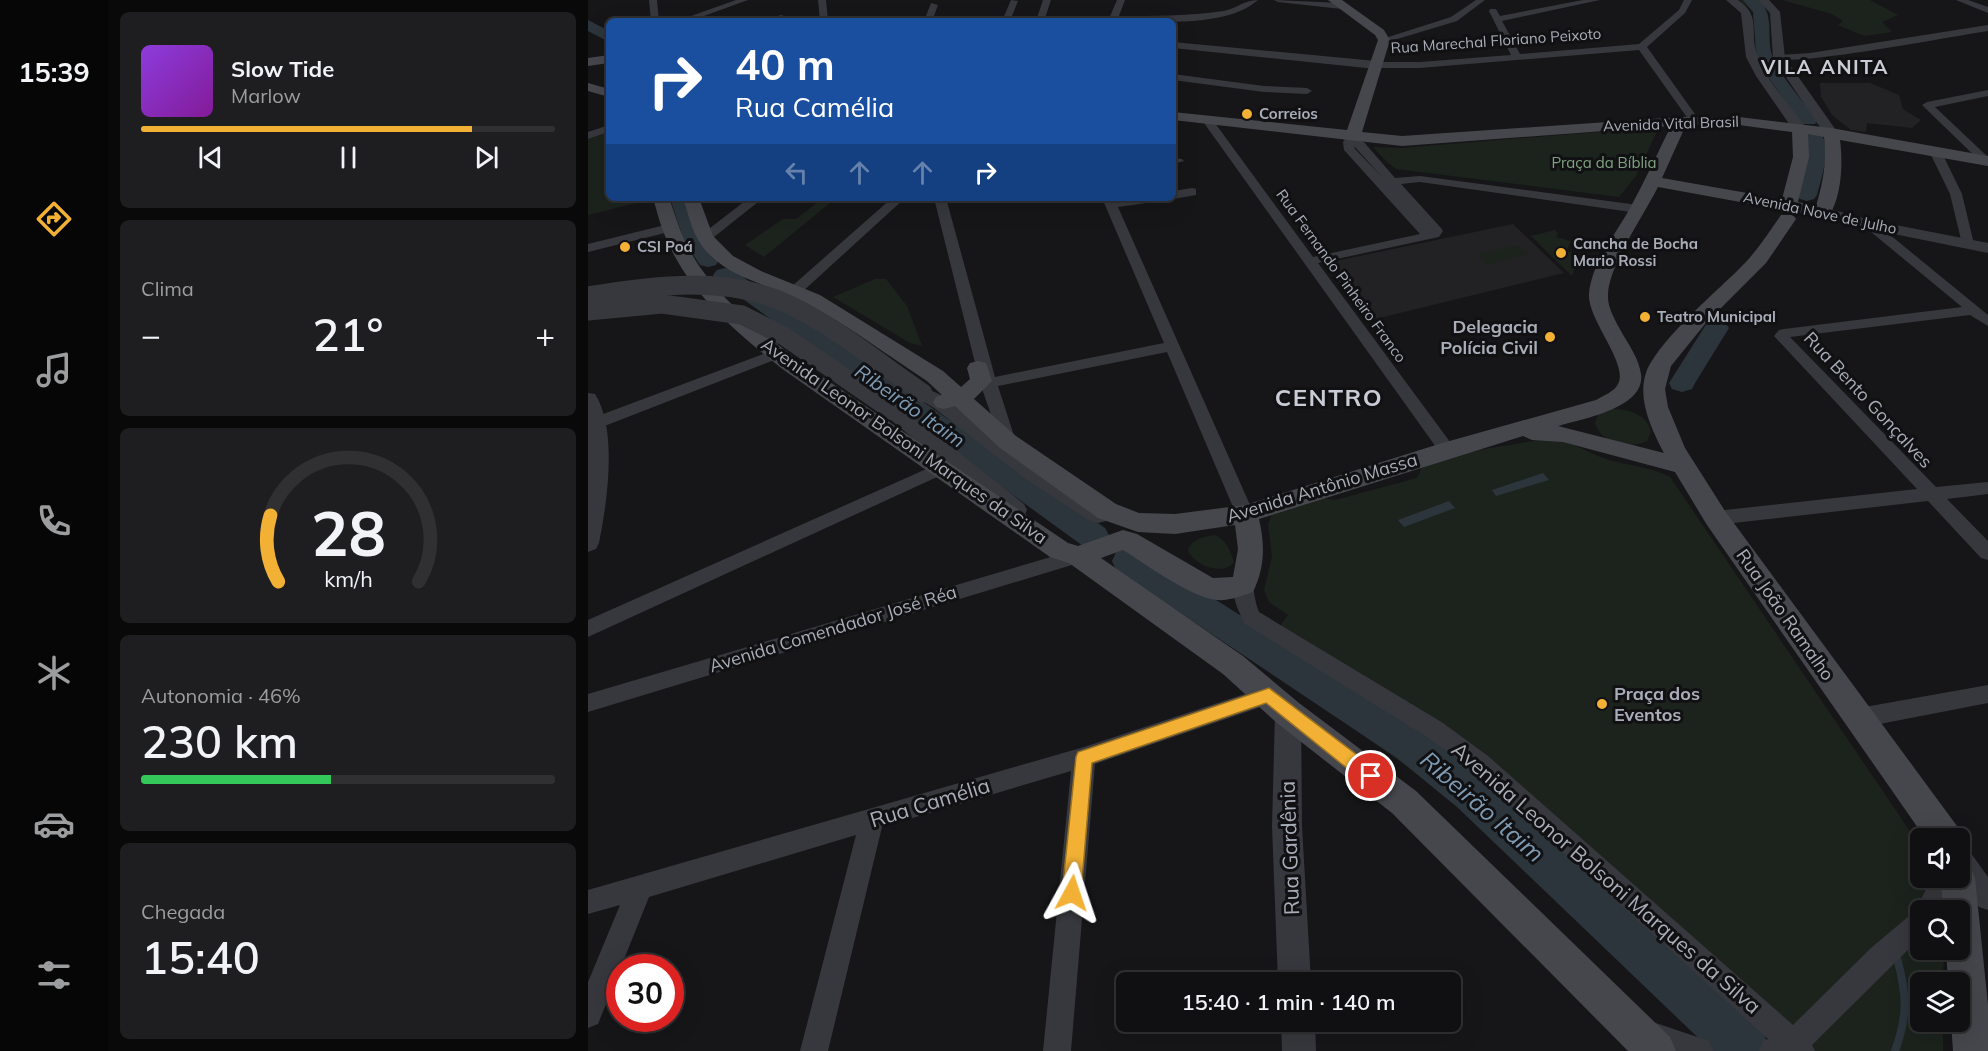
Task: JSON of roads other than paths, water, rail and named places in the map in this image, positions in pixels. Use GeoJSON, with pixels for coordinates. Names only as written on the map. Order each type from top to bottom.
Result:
{"type":"FeatureCollection","features":[{"type":"Feature","properties":{"kind":"main road"},"geometry":{"type":"LineString","coordinates":[[1176,117],[1353,136],[1384,40],[1380,33],[1338,3]]}},
{"type":"Feature","properties":{"kind":"main road"},"geometry":{"type":"LineString","coordinates":[[588,62],[606,59]]}},
{"type":"Feature","properties":{"kind":"main road"},"geometry":{"type":"LineString","coordinates":[[588,87],[606,92]]}},
{"type":"Feature","properties":{"kind":"main road"},"geometry":{"type":"LineString","coordinates":[[1612,399],[1628,386],[1631,377],[1630,368],[1606,324],[1598,294],[1614,254],[1652,180],[1688,121]]}},
{"type":"Feature","properties":{"kind":"main road","name":"Avenida Vital Brasil"},"geometry":{"type":"LineString","coordinates":[[1353,136],[1402,141],[1688,121],[1756,122],[1987,162]]}},
{"type":"Feature","properties":{"kind":"main road"},"geometry":{"type":"LineString","coordinates":[[1756,122],[1801,159]]}},
{"type":"Feature","properties":{"kind":"main road"},"geometry":{"type":"LineString","coordinates":[[1612,399],[1657,407],[1656,374],[1664,362],[1713,304],[1762,256],[1780,234],[1801,159],[1803,139],[1799,128]]}},
{"type":"Feature","properties":{"kind":"main road"},"geometry":{"type":"LineString","coordinates":[[1788,212],[1823,212],[1833,175],[1835,154],[1831,134]]}},
{"type":"Feature","properties":{"kind":"main road","name":"Avenida Nove de Julho"},"geometry":{"type":"LineString","coordinates":[[1652,180],[1761,200],[1788,212]]}},
{"type":"Feature","properties":{"kind":"main road","name":"Avenida Leonor Bolsoni Marques da Silva"},"geometry":{"type":"LineString","coordinates":[[661,201],[678,249],[698,276],[733,316],[777,354],[1059,550],[1089,552],[1404,802],[1646,1041]]}},
{"type":"Feature","properties":{"kind":"main road"},"geometry":{"type":"LineString","coordinates":[[692,201],[705,238],[722,256],[742,270],[796,290],[940,392],[993,435]]}},
{"type":"Feature","properties":{"kind":"main road"},"geometry":{"type":"LineString","coordinates":[[698,276],[717,266],[722,256]]}},
{"type":"Feature","properties":{"kind":"main road"},"geometry":{"type":"LineString","coordinates":[[698,276],[742,270]]}},
{"type":"Feature","properties":{"kind":"main road"},"geometry":{"type":"LineString","coordinates":[[983,371],[979,385],[940,392],[962,374],[983,371]]}},
{"type":"Feature","properties":{"kind":"main road","name":"Avenida Antônio Massa"},"geometry":{"type":"LineString","coordinates":[[993,435],[1107,510],[1138,522],[1175,524],[1245,514],[1447,450],[1513,432],[1612,399]]}},
{"type":"Feature","properties":{"kind":"main road","name":"Rua João Ramalho"},"geometry":{"type":"LineString","coordinates":[[1657,407],[1666,434],[1683,466],[1716,518],[1938,828]]}},
{"type":"Feature","properties":{"kind":"main road","name":"Avenida Antônio Massa"},"geometry":{"type":"LineString","coordinates":[[1513,432],[1548,432],[1683,466]]}},
{"type":"Feature","properties":{"kind":"main road","name":"Avenida Leonor Bolsoni Marques da Silva"},"geometry":{"type":"LineString","coordinates":[[1243,584],[1248,575],[1252,550],[1245,514]]}},
{"type":"Feature","properties":{"kind":"main road"},"geometry":{"type":"LineString","coordinates":[[1089,552],[1123,540],[1128,541],[1206,587],[1217,591],[1243,584]]}},
{"type":"Feature","properties":{"kind":"main road"},"geometry":{"type":"LineString","coordinates":[[1959,888],[1973,1051]]}},
{"type":"Feature","properties":{"kind":"street"},"geometry":{"type":"LineString","coordinates":[[653,0],[655,18]]}},
{"type":"Feature","properties":{"kind":"street"},"geometry":{"type":"LineString","coordinates":[[690,18],[744,0]]}},
{"type":"Feature","properties":{"kind":"street"},"geometry":{"type":"LineString","coordinates":[[822,0],[824,18]]}},
{"type":"Feature","properties":{"kind":"street"},"geometry":{"type":"LineString","coordinates":[[1041,18],[1047,0]]}},
{"type":"Feature","properties":{"kind":"street"},"geometry":{"type":"LineString","coordinates":[[1112,18],[1121,0]]}},
{"type":"Feature","properties":{"kind":"street"},"geometry":{"type":"LineString","coordinates":[[1176,18],[1233,12],[1254,0]]}},
{"type":"Feature","properties":{"kind":"street"},"geometry":{"type":"LineString","coordinates":[[1278,0],[1338,3]]}},
{"type":"Feature","properties":{"kind":"street"},"geometry":{"type":"LineString","coordinates":[[1384,40],[1448,21],[1483,0],[1498,19],[1517,57]]}},
{"type":"Feature","properties":{"kind":"street"},"geometry":{"type":"LineString","coordinates":[[1498,19],[1596,0]]}},
{"type":"Feature","properties":{"kind":"street"},"geometry":{"type":"LineString","coordinates":[[1688,0],[1682,11],[1642,47],[1688,121]]}},
{"type":"Feature","properties":{"kind":"street"},"geometry":{"type":"LineString","coordinates":[[1731,0],[1741,5],[1749,16],[1748,44],[1757,68],[1799,128]]}},
{"type":"Feature","properties":{"kind":"street"},"geometry":{"type":"LineString","coordinates":[[1762,0],[1775,12],[1779,58],[1831,134]]}},
{"type":"Feature","properties":{"kind":"street"},"geometry":{"type":"LineString","coordinates":[[1960,0],[1988,10]]}},
{"type":"Feature","properties":{"kind":"street"},"geometry":{"type":"LineString","coordinates":[[1007,18],[1014,1]]}},
{"type":"Feature","properties":{"kind":"street"},"geometry":{"type":"LineString","coordinates":[[929,18],[934,5]]}},
{"type":"Feature","properties":{"kind":"street"},"geometry":{"type":"LineString","coordinates":[[1779,58],[1810,56],[1988,28]]}},
{"type":"Feature","properties":{"kind":"street","name":"Rua Marechal Floriano Peixoto"},"geometry":{"type":"LineString","coordinates":[[1176,45],[1376,65],[1420,65],[1642,47]]}},
{"type":"Feature","properties":{"kind":"street"},"geometry":{"type":"LineString","coordinates":[[1176,77],[1264,89],[1307,91]]}},
{"type":"Feature","properties":{"kind":"street"},"geometry":{"type":"LineString","coordinates":[[1987,162],[1927,105],[1988,93]]}},
{"type":"Feature","properties":{"kind":"street","name":"Rua Fernando Pinheiro Franco"},"geometry":{"type":"LineString","coordinates":[[1208,121],[1447,450]]}},
{"type":"Feature","properties":{"kind":"street"},"geometry":{"type":"LineString","coordinates":[[588,136],[606,129]]}},
{"type":"Feature","properties":{"kind":"street"},"geometry":{"type":"LineString","coordinates":[[1311,261],[1431,235],[1437,229],[1350,150],[1348,142],[1353,136]]}},
{"type":"Feature","properties":{"kind":"street"},"geometry":{"type":"LineString","coordinates":[[1936,153],[1956,194],[1968,244]]}},
{"type":"Feature","properties":{"kind":"street"},"geometry":{"type":"LineString","coordinates":[[1385,181],[1420,179],[1638,209]]}},
{"type":"Feature","properties":{"kind":"street"},"geometry":{"type":"LineString","coordinates":[[1176,195],[1192,192]]}},
{"type":"Feature","properties":{"kind":"street"},"geometry":{"type":"LineString","coordinates":[[705,238],[753,201]]}},
{"type":"Feature","properties":{"kind":"street"},"geometry":{"type":"LineString","coordinates":[[796,290],[896,201]]}},
{"type":"Feature","properties":{"kind":"street"},"geometry":{"type":"LineString","coordinates":[[941,201],[983,371],[993,435],[1087,510],[1118,522],[1138,522]]}},
{"type":"Feature","properties":{"kind":"street"},"geometry":{"type":"LineString","coordinates":[[1109,201],[1245,514]]}},
{"type":"Feature","properties":{"kind":"street","name":"Avenida Nove de Julho"},"geometry":{"type":"LineString","coordinates":[[1823,212],[1869,224],[1988,248]]}},
{"type":"Feature","properties":{"kind":"street"},"geometry":{"type":"LineString","coordinates":[[1869,224],[1988,322]]}},
{"type":"Feature","properties":{"kind":"street"},"geometry":{"type":"LineString","coordinates":[[588,248],[669,228]]}},
{"type":"Feature","properties":{"kind":"street"},"geometry":{"type":"LineString","coordinates":[[588,296],[621,290],[681,286],[719,287],[764,296],[801,311],[940,392]]}},
{"type":"Feature","properties":{"kind":"street","name":"Avenida Leonor Bolsoni Marques da Silva"},"geometry":{"type":"LineString","coordinates":[[588,311],[662,304],[742,315],[784,336],[893,411],[1002,499],[1089,552]]}},
{"type":"Feature","properties":{"kind":"street","name":"Rua Bento Gonçalves"},"geometry":{"type":"LineString","coordinates":[[1973,310],[1784,333],[1781,336],[1988,553]]}},
{"type":"Feature","properties":{"kind":"street"},"geometry":{"type":"LineString","coordinates":[[983,371],[1173,346]]}},
{"type":"Feature","properties":{"kind":"street"},"geometry":{"type":"LineString","coordinates":[[596,423],[777,354]]}},
{"type":"Feature","properties":{"kind":"street"},"geometry":{"type":"LineString","coordinates":[[588,399],[596,423],[599,474],[588,543]]}},
{"type":"Feature","properties":{"kind":"street"},"geometry":{"type":"LineString","coordinates":[[588,629],[942,468]]}},
{"type":"Feature","properties":{"kind":"street"},"geometry":{"type":"LineString","coordinates":[[1716,518],[1988,488]]}},
{"type":"Feature","properties":{"kind":"street","name":"Avenida Comendador José Réa"},"geometry":{"type":"LineString","coordinates":[[588,703],[1089,552]]}},
{"type":"Feature","properties":{"kind":"street","name":"Avenida Leonor Bolsoni Marques da Silva"},"geometry":{"type":"LineString","coordinates":[[1243,584],[1244,600],[1252,618],[1435,730],[1480,762],[1789,1049]]}},
{"type":"Feature","properties":{"kind":"street"},"geometry":{"type":"LineString","coordinates":[[1859,718],[1988,694]]}},
{"type":"Feature","properties":{"kind":"street","name":"Rua Camélia"},"geometry":{"type":"LineString","coordinates":[[588,902],[1084,757],[1278,704]]}},
{"type":"Feature","properties":{"kind":"street","name":"Rua Gardênia"},"geometry":{"type":"LineString","coordinates":[[1278,704],[1294,972]]}},
{"type":"Feature","properties":{"kind":"street"},"geometry":{"type":"LineString","coordinates":[[1058,1051],[1084,757]]}},
{"type":"Feature","properties":{"kind":"street"},"geometry":{"type":"LineString","coordinates":[[814,1051],[872,820]]}},
{"type":"Feature","properties":{"kind":"street"},"geometry":{"type":"LineString","coordinates":[[1970,873],[1988,898]]}},
{"type":"Feature","properties":{"kind":"street"},"geometry":{"type":"LineString","coordinates":[[588,1014],[640,887]]}},
{"type":"Feature","properties":{"kind":"street"},"geometry":{"type":"LineString","coordinates":[[1789,1049],[1910,930]]}},
{"type":"Feature","properties":{"kind":"street"},"geometry":{"type":"LineString","coordinates":[[1298,1032],[1299,1051]]}},
{"type":"Feature","properties":{"kind":"street"},"geometry":{"type":"LineString","coordinates":[[1646,1041],[1699,1051]]}},
{"type":"Feature","properties":{"kind":"street"},"geometry":{"type":"LineString","coordinates":[[1978,1051],[1988,1043]]}},
{"type":"Feature","properties":{"kind":"waterway"},"geometry":{"type":"LineString","coordinates":[[1750,0],[1760,12],[1762,20],[1765,61],[1808,120]]}},
{"type":"Feature","properties":{"kind":"waterway","name":"Ribeirão Itaim"},"geometry":{"type":"LineString","coordinates":[[588,25],[606,35]]}},
{"type":"Feature","properties":{"kind":"waterway"},"geometry":{"type":"LineString","coordinates":[[1807,195],[1817,154],[1813,135]]}},
{"type":"Feature","properties":{"kind":"waterway","name":"Ribeirão Itaim"},"geometry":{"type":"LineString","coordinates":[[681,201],[695,241],[708,260]]}},
{"type":"Feature","properties":{"kind":"waterway","name":"Ribeirão Itaim"},"geometry":{"type":"LineString","coordinates":[[725,275],[1094,537]]}},
{"type":"Feature","properties":{"kind":"waterway"},"geometry":{"type":"LineString","coordinates":[[1682,383],[1716,328]]}},
{"type":"Feature","properties":{"kind":"waterway","name":"Ribeirão Itaim"},"geometry":{"type":"LineString","coordinates":[[1128,561],[1411,745],[1471,793],[1747,1051]]}},
{"type":"Feature","properties":{"kind":"waterway"},"geometry":{"type":"LineString","coordinates":[[1895,1051],[1905,1005],[1897,958]]}},
{"type":"Feature","properties":{"kind":"place","name":"Correios"},"geometry":{"type":"Point","coordinates":[1247,114]}},
{"type":"Feature","properties":{"kind":"place","name":"CSI Poá"},"geometry":{"type":"Point","coordinates":[625,247]}},
{"type":"Feature","properties":{"kind":"place","name":"Cancha de Bocha Mario Rossi"},"geometry":{"type":"Point","coordinates":[1561,253]}},
{"type":"Feature","properties":{"kind":"place","name":"Teatro Municipal"},"geometry":{"type":"Point","coordinates":[1645,317]}},
{"type":"Feature","properties":{"kind":"place","name":"Delegacia Polícia Civil"},"geometry":{"type":"Point","coordinates":[1550,337]}},
{"type":"Feature","properties":{"kind":"place","name":"Praça dos Eventos"},"geometry":{"type":"Point","coordinates":[1602,704]}},
{"type":"Feature","properties":{"kind":"district","name":"VILA ANITA"},"geometry":{"type":"Point","coordinates":[1825,67]}},
{"type":"Feature","properties":{"kind":"district","name":"CENTRO"},"geometry":{"type":"Point","coordinates":[1329,398]}},
{"type":"Feature","properties":{"kind":"park label","name":"Praça da Bíblia"},"geometry":{"type":"Point","coordinates":[1604,163]}}]}
